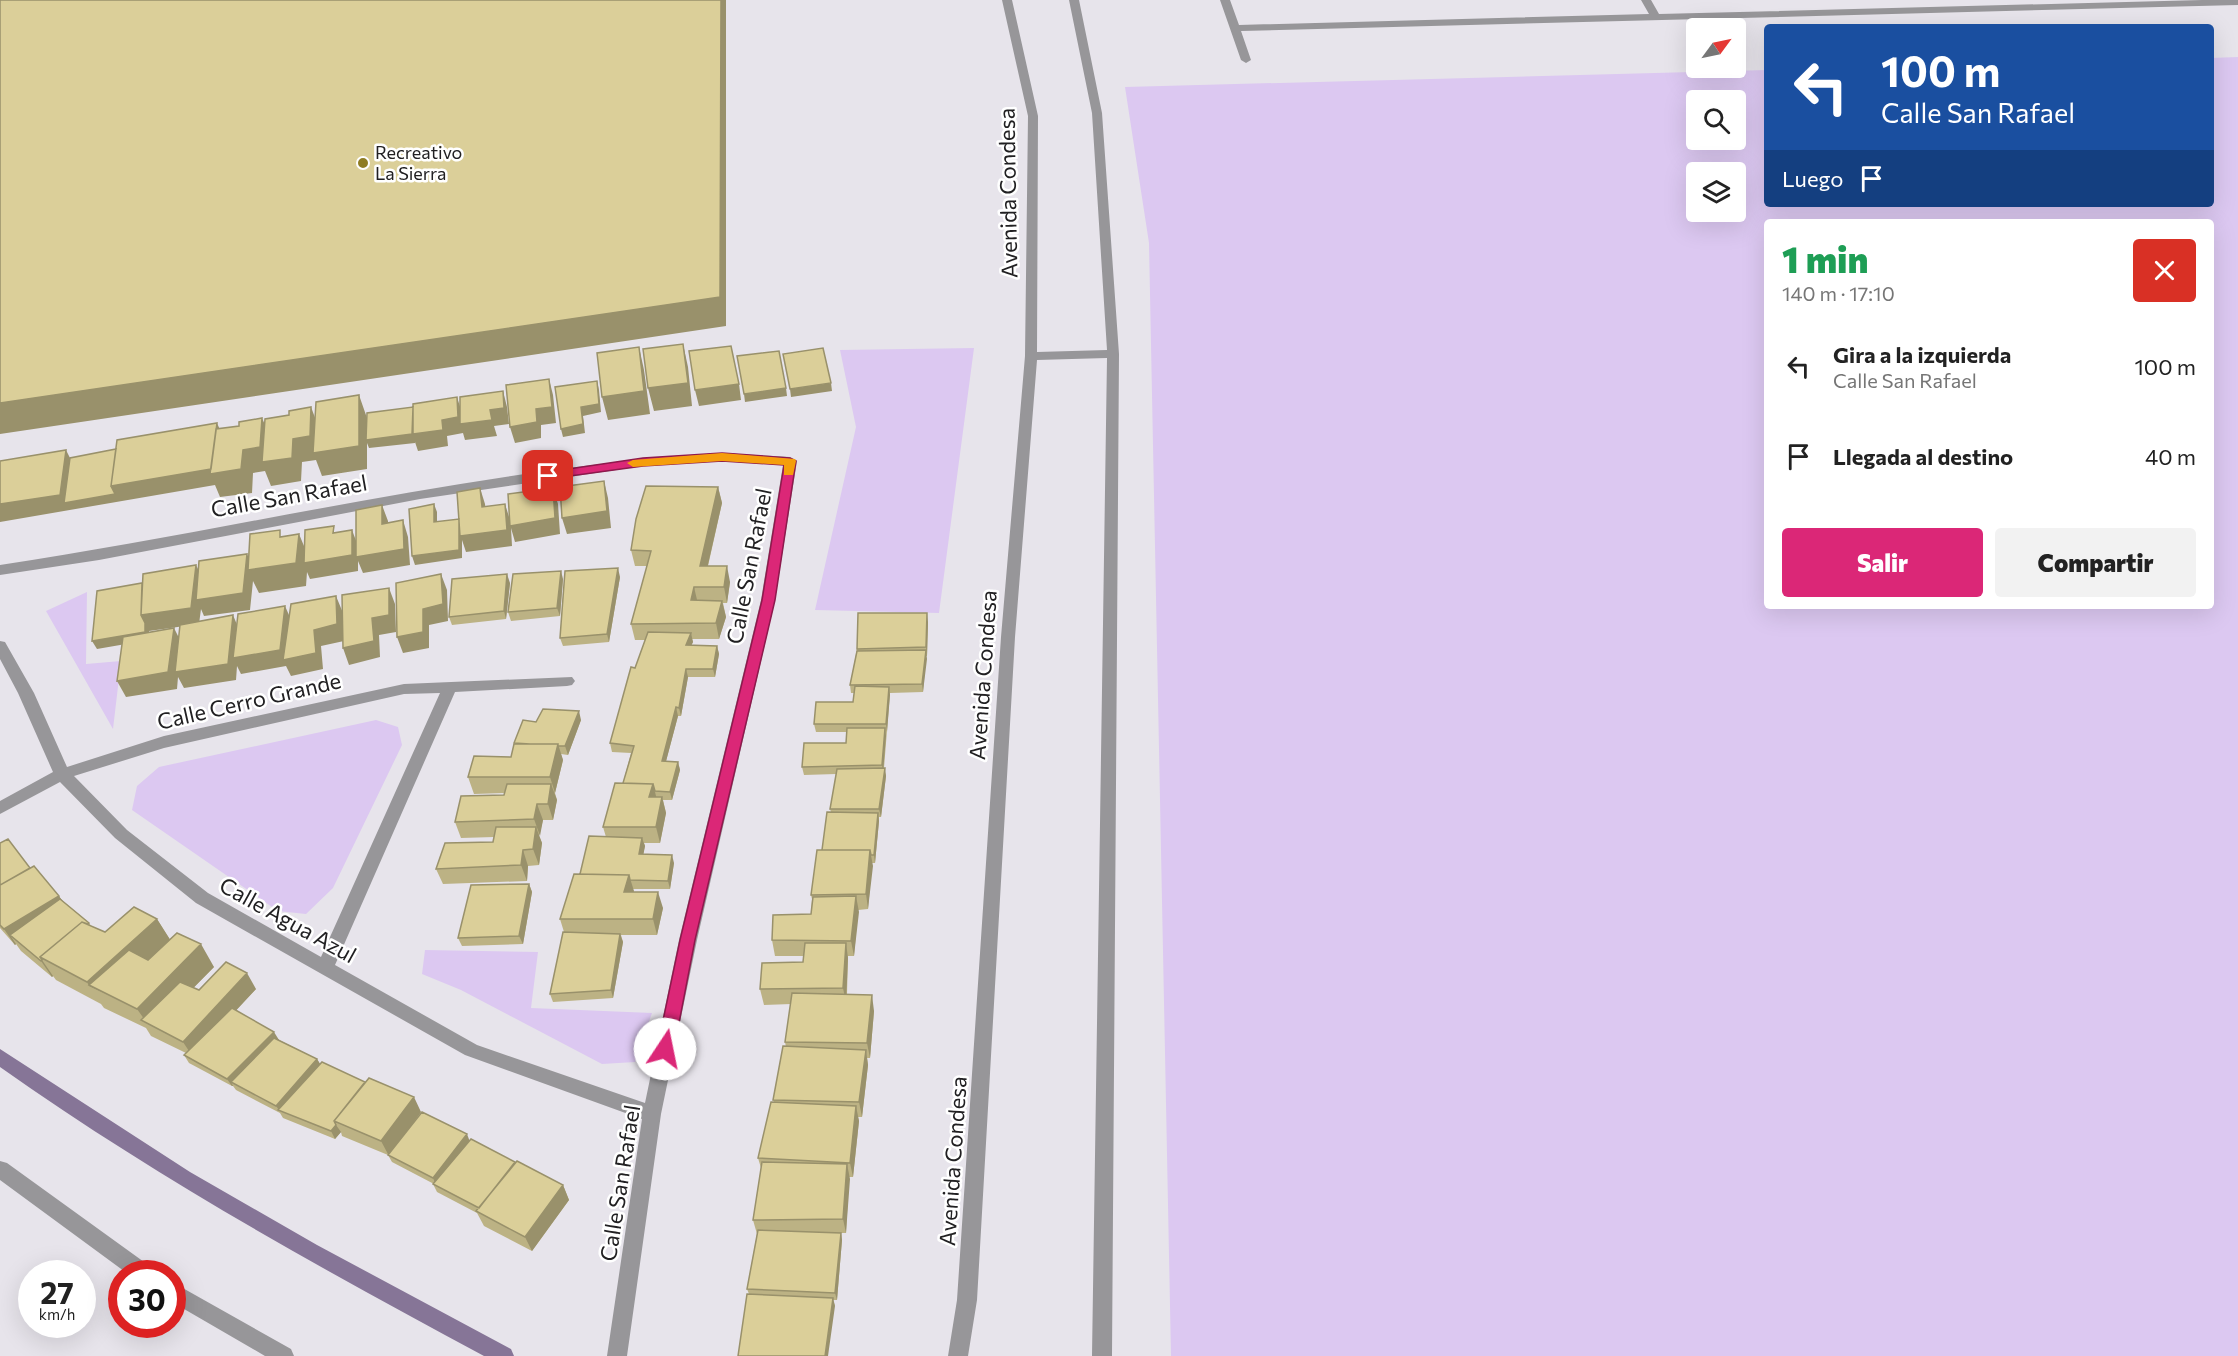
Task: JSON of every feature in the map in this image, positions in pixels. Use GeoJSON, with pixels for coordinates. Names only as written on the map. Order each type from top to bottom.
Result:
{"type":"FeatureCollection","features":[{"type":"Feature","properties":{"kind":"street","name":"Avenida Condesa"},"geometry":{"type":"LineString","coordinates":[[958,1356],[967,1300],[1008,637],[1032,356],[1033,116],[1007,0]]}},
{"type":"Feature","properties":{"kind":"street"},"geometry":{"type":"LineString","coordinates":[[1074,0],[1097,113],[1113,354],[1102,1356]]}},
{"type":"Feature","properties":{"kind":"street"},"geometry":{"type":"LineString","coordinates":[[1226,0],[1246,60]]}},
{"type":"Feature","properties":{"kind":"street"},"geometry":{"type":"LineString","coordinates":[[1646,0],[1656,17]]}},
{"type":"Feature","properties":{"kind":"street"},"geometry":{"type":"LineString","coordinates":[[1852,0],[1860,12]]}},
{"type":"Feature","properties":{"kind":"street"},"geometry":{"type":"LineString","coordinates":[[1235,28],[1860,12],[2062,3],[2238,2]]}},
{"type":"Feature","properties":{"kind":"street"},"geometry":{"type":"LineString","coordinates":[[1032,356],[1113,354]]}},
{"type":"Feature","properties":{"kind":"street","name":"Calle San Rafael"},"geometry":{"type":"LineString","coordinates":[[0,570],[99,555],[420,495],[643,462],[722,457],[790,461],[768,600],[688,940],[652,1114],[616,1356]]}},
{"type":"Feature","properties":{"kind":"street","name":"Calle Agua Azul"},"geometry":{"type":"LineString","coordinates":[[0,646],[26,693],[62,774],[122,834],[202,898],[471,1050],[652,1114]]}},
{"type":"Feature","properties":{"kind":"street","name":"Calle Cerro Grande"},"geometry":{"type":"LineString","coordinates":[[0,808],[62,774],[164,742],[404,689],[567,681]]}},
{"type":"Feature","properties":{"kind":"street"},"geometry":{"type":"LineString","coordinates":[[326,966],[450,687]]}},
{"type":"Feature","properties":{"kind":"street"},"geometry":{"type":"LineString","coordinates":[[0,1169],[125,1260]]}},
{"type":"Feature","properties":{"kind":"street"},"geometry":{"type":"LineString","coordinates":[[186,1299],[284,1356]]}},
{"type":"Feature","properties":{"kind":"shaded area"},"geometry":{"type":"Polygon","coordinates":[[[2238,57],[2238,1356],[1171,1356],[1149,243],[1125,87],[1686,72],[1686,78],[1746,78],[1746,71],[1764,70],[1764,207],[2214,207],[2214,58],[2238,57]]]}},
{"type":"Feature","properties":{"kind":"shaded area"},"geometry":{"type":"Polygon","coordinates":[[[974,348],[939,613],[815,610],[856,427],[840,350],[974,348]]]}},
{"type":"Feature","properties":{"kind":"shaded area"},"geometry":{"type":"Polygon","coordinates":[[[87,592],[86,664],[121,661],[113,729],[46,611],[87,592]]]}},
{"type":"Feature","properties":{"kind":"shaded area"},"geometry":{"type":"Polygon","coordinates":[[[376,720],[398,727],[402,745],[333,888],[306,914],[278,911],[132,810],[137,786],[159,767],[376,720]]]}},
{"type":"Feature","properties":{"kind":"shaded area"},"geometry":{"type":"Polygon","coordinates":[[[425,950],[538,952],[531,1008],[652,1013],[635,1062],[602,1064],[461,990],[422,974],[425,950]]]}},
{"type":"Feature","properties":{"kind":"building","name":"Recreativo La Sierra"},"geometry":{"type":"Polygon","coordinates":[[[0,0],[721,0],[720,297],[0,403],[0,0]]]}},
{"type":"Feature","properties":{"kind":"building"},"geometry":{"type":"Polygon","coordinates":[[[683,344],[688,383],[648,388],[643,349],[683,344]]]}},
{"type":"Feature","properties":{"kind":"building"},"geometry":{"type":"Polygon","coordinates":[[[731,346],[739,384],[695,390],[689,351],[731,346]]]}},
{"type":"Feature","properties":{"kind":"building"},"geometry":{"type":"Polygon","coordinates":[[[639,347],[644,391],[602,397],[597,353],[639,347]]]}},
{"type":"Feature","properties":{"kind":"building"},"geometry":{"type":"Polygon","coordinates":[[[823,348],[831,383],[790,389],[783,354],[823,348]]]}},
{"type":"Feature","properties":{"kind":"building"},"geometry":{"type":"Polygon","coordinates":[[[779,351],[786,388],[744,394],[737,356],[779,351]]]}},
{"type":"Feature","properties":{"kind":"building"},"geometry":{"type":"Polygon","coordinates":[[[549,379],[552,407],[536,409],[537,422],[510,427],[506,385],[549,379]]]}},
{"type":"Feature","properties":{"kind":"building"},"geometry":{"type":"Polygon","coordinates":[[[597,381],[599,404],[581,407],[583,424],[561,429],[555,387],[597,381]]]}},
{"type":"Feature","properties":{"kind":"building"},"geometry":{"type":"Polygon","coordinates":[[[503,391],[504,408],[490,410],[492,420],[460,424],[460,397],[503,391]]]}},
{"type":"Feature","properties":{"kind":"building"},"geometry":{"type":"Polygon","coordinates":[[[359,395],[359,446],[313,453],[316,402],[359,395]]]}},
{"type":"Feature","properties":{"kind":"building"},"geometry":{"type":"Polygon","coordinates":[[[457,397],[458,417],[442,420],[443,430],[413,434],[413,404],[457,397]]]}},
{"type":"Feature","properties":{"kind":"building"},"geometry":{"type":"Polygon","coordinates":[[[311,407],[310,436],[293,439],[292,458],[262,462],[265,419],[289,415],[289,411],[311,407]]]}},
{"type":"Feature","properties":{"kind":"building"},"geometry":{"type":"Polygon","coordinates":[[[413,407],[412,434],[366,440],[367,413],[413,407]]]}},
{"type":"Feature","properties":{"kind":"building"},"geometry":{"type":"Polygon","coordinates":[[[262,418],[260,447],[243,450],[241,469],[210,474],[216,429],[239,426],[239,422],[262,418]]]}},
{"type":"Feature","properties":{"kind":"building"},"geometry":{"type":"Polygon","coordinates":[[[217,423],[211,469],[111,486],[117,440],[217,423]]]}},
{"type":"Feature","properties":{"kind":"building"},"geometry":{"type":"Polygon","coordinates":[[[116,449],[111,486],[115,494],[64,503],[70,458],[116,449]]]}},
{"type":"Feature","properties":{"kind":"building"},"geometry":{"type":"Polygon","coordinates":[[[66,450],[60,495],[0,504],[0,461],[66,450]]]}},
{"type":"Feature","properties":{"kind":"building"},"geometry":{"type":"Polygon","coordinates":[[[604,481],[607,511],[562,518],[560,487],[604,481]]]}},
{"type":"Feature","properties":{"kind":"building"},"geometry":{"type":"Polygon","coordinates":[[[646,486],[718,487],[700,566],[727,566],[724,587],[694,587],[691,600],[722,601],[716,623],[631,624],[651,551],[631,550],[636,519],[646,486]]]}},
{"type":"Feature","properties":{"kind":"building"},"geometry":{"type":"Polygon","coordinates":[[[480,488],[482,507],[505,504],[507,530],[460,536],[457,492],[480,488]]]}},
{"type":"Feature","properties":{"kind":"building"},"geometry":{"type":"Polygon","coordinates":[[[553,488],[555,518],[510,526],[508,494],[553,488]]]}},
{"type":"Feature","properties":{"kind":"building"},"geometry":{"type":"Polygon","coordinates":[[[434,504],[434,522],[459,519],[459,550],[412,556],[409,509],[434,504]]]}},
{"type":"Feature","properties":{"kind":"building"},"geometry":{"type":"Polygon","coordinates":[[[382,505],[382,524],[403,520],[404,549],[356,557],[356,510],[382,505]]]}},
{"type":"Feature","properties":{"kind":"building"},"geometry":{"type":"Polygon","coordinates":[[[334,526],[333,533],[352,530],[352,555],[304,563],[305,530],[334,526]]]}},
{"type":"Feature","properties":{"kind":"building"},"geometry":{"type":"Polygon","coordinates":[[[280,530],[280,537],[299,534],[296,563],[248,570],[250,534],[280,530]]]}},
{"type":"Feature","properties":{"kind":"building"},"geometry":{"type":"Polygon","coordinates":[[[247,554],[243,593],[196,600],[199,561],[247,554]]]}},
{"type":"Feature","properties":{"kind":"building"},"geometry":{"type":"Polygon","coordinates":[[[196,565],[191,608],[141,615],[143,574],[196,565]]]}},
{"type":"Feature","properties":{"kind":"building"},"geometry":{"type":"Polygon","coordinates":[[[618,568],[607,634],[560,638],[565,571],[618,568]]]}},
{"type":"Feature","properties":{"kind":"building"},"geometry":{"type":"Polygon","coordinates":[[[561,571],[557,608],[508,612],[513,574],[561,571]]]}},
{"type":"Feature","properties":{"kind":"building"},"geometry":{"type":"Polygon","coordinates":[[[441,574],[443,604],[423,609],[423,632],[397,637],[396,583],[441,574]]]}},
{"type":"Feature","properties":{"kind":"building"},"geometry":{"type":"Polygon","coordinates":[[[507,574],[504,611],[449,617],[452,579],[507,574]]]}},
{"type":"Feature","properties":{"kind":"building"},"geometry":{"type":"Polygon","coordinates":[[[142,583],[141,615],[145,623],[145,632],[92,641],[97,591],[142,583]]]}},
{"type":"Feature","properties":{"kind":"building"},"geometry":{"type":"Polygon","coordinates":[[[389,588],[389,615],[372,618],[374,641],[343,648],[342,595],[389,588]]]}},
{"type":"Feature","properties":{"kind":"building"},"geometry":{"type":"Polygon","coordinates":[[[336,596],[337,624],[314,630],[316,653],[283,660],[291,604],[336,596]]]}},
{"type":"Feature","properties":{"kind":"building"},"geometry":{"type":"Polygon","coordinates":[[[285,606],[280,650],[233,658],[238,614],[285,606]]]}},
{"type":"Feature","properties":{"kind":"building"},"geometry":{"type":"Polygon","coordinates":[[[858,613],[927,613],[926,647],[857,649],[858,613]]]}},
{"type":"Feature","properties":{"kind":"building"},"geometry":{"type":"Polygon","coordinates":[[[233,615],[228,664],[175,672],[180,625],[233,615]]]}},
{"type":"Feature","properties":{"kind":"building"},"geometry":{"type":"Polygon","coordinates":[[[174,628],[168,672],[117,681],[123,637],[174,628]]]}},
{"type":"Feature","properties":{"kind":"building"},"geometry":{"type":"Polygon","coordinates":[[[648,632],[691,633],[686,645],[717,646],[713,669],[686,669],[679,708],[676,707],[662,761],[678,762],[670,792],[655,791],[653,784],[623,783],[634,746],[610,743],[631,667],[635,668],[648,632]]]}},
{"type":"Feature","properties":{"kind":"building"},"geometry":{"type":"Polygon","coordinates":[[[926,650],[922,684],[850,685],[857,651],[926,650]]]}},
{"type":"Feature","properties":{"kind":"building"},"geometry":{"type":"Polygon","coordinates":[[[855,686],[889,687],[886,724],[814,724],[816,702],[853,702],[855,686]]]}},
{"type":"Feature","properties":{"kind":"building"},"geometry":{"type":"Polygon","coordinates":[[[543,709],[579,711],[565,746],[514,743],[523,720],[536,722],[543,709]]]}},
{"type":"Feature","properties":{"kind":"building"},"geometry":{"type":"Polygon","coordinates":[[[847,728],[885,728],[882,765],[802,767],[804,743],[846,743],[847,728]]]}},
{"type":"Feature","properties":{"kind":"building"},"geometry":{"type":"Polygon","coordinates":[[[514,744],[558,744],[550,777],[468,777],[474,756],[511,757],[514,744]]]}},
{"type":"Feature","properties":{"kind":"building"},"geometry":{"type":"Polygon","coordinates":[[[885,768],[879,809],[830,809],[837,769],[885,768]]]}},
{"type":"Feature","properties":{"kind":"building"},"geometry":{"type":"Polygon","coordinates":[[[615,783],[653,784],[649,797],[662,797],[656,827],[603,827],[615,783]]]}},
{"type":"Feature","properties":{"kind":"building"},"geometry":{"type":"Polygon","coordinates":[[[507,784],[551,784],[548,804],[537,804],[534,819],[455,822],[461,796],[504,795],[507,784]]]}},
{"type":"Feature","properties":{"kind":"building"},"geometry":{"type":"Polygon","coordinates":[[[827,812],[878,813],[874,855],[871,855],[870,850],[822,850],[827,812]]]}},
{"type":"Feature","properties":{"kind":"building"},"geometry":{"type":"Polygon","coordinates":[[[496,827],[536,827],[533,849],[523,850],[521,865],[436,869],[445,843],[493,842],[496,827]]]}},
{"type":"Feature","properties":{"kind":"building"},"geometry":{"type":"Polygon","coordinates":[[[589,836],[642,838],[639,854],[672,855],[668,881],[630,880],[629,875],[580,874],[589,836]]]}},
{"type":"Feature","properties":{"kind":"building"},"geometry":{"type":"Polygon","coordinates":[[[8,839],[30,868],[0,885],[0,843],[8,839]]]}},
{"type":"Feature","properties":{"kind":"building"},"geometry":{"type":"Polygon","coordinates":[[[817,850],[870,850],[866,894],[811,895],[817,850]]]}},
{"type":"Feature","properties":{"kind":"building"},"geometry":{"type":"Polygon","coordinates":[[[34,866],[59,896],[4,929],[0,925],[0,885],[34,866]]]}},
{"type":"Feature","properties":{"kind":"building"},"geometry":{"type":"Polygon","coordinates":[[[574,874],[629,875],[624,892],[658,892],[653,919],[560,919],[574,874]]]}},
{"type":"Feature","properties":{"kind":"building"},"geometry":{"type":"Polygon","coordinates":[[[529,884],[519,936],[458,938],[471,885],[529,884]]]}},
{"type":"Feature","properties":{"kind":"building"},"geometry":{"type":"Polygon","coordinates":[[[856,896],[851,941],[772,940],[773,915],[811,914],[813,897],[856,896]]]}},
{"type":"Feature","properties":{"kind":"building"},"geometry":{"type":"Polygon","coordinates":[[[60,899],[89,923],[82,922],[40,957],[41,961],[10,935],[60,899]]]}},
{"type":"Feature","properties":{"kind":"building"},"geometry":{"type":"Polygon","coordinates":[[[134,907],[157,919],[87,982],[40,957],[82,922],[105,932],[134,907]]]}},
{"type":"Feature","properties":{"kind":"building"},"geometry":{"type":"Polygon","coordinates":[[[563,932],[620,934],[611,990],[550,994],[563,932]]]}},
{"type":"Feature","properties":{"kind":"building"},"geometry":{"type":"Polygon","coordinates":[[[177,933],[201,944],[137,1009],[89,985],[129,950],[148,960],[177,933]]]}},
{"type":"Feature","properties":{"kind":"building"},"geometry":{"type":"Polygon","coordinates":[[[805,943],[846,943],[843,988],[760,989],[762,963],[803,962],[805,943]]]}},
{"type":"Feature","properties":{"kind":"building"},"geometry":{"type":"Polygon","coordinates":[[[226,962],[247,973],[183,1042],[141,1020],[180,982],[199,990],[226,962]]]}},
{"type":"Feature","properties":{"kind":"building"},"geometry":{"type":"Polygon","coordinates":[[[792,993],[872,995],[867,1043],[785,1042],[792,993]]]}},
{"type":"Feature","properties":{"kind":"building"},"geometry":{"type":"Polygon","coordinates":[[[232,1008],[274,1032],[227,1079],[184,1055],[232,1008]]]}},
{"type":"Feature","properties":{"kind":"building"},"geometry":{"type":"Polygon","coordinates":[[[274,1038],[317,1059],[276,1106],[231,1082],[274,1038]]]}},
{"type":"Feature","properties":{"kind":"building"},"geometry":{"type":"Polygon","coordinates":[[[783,1046],[866,1050],[859,1102],[773,1100],[783,1046]]]}},
{"type":"Feature","properties":{"kind":"building"},"geometry":{"type":"Polygon","coordinates":[[[322,1062],[365,1082],[334,1121],[336,1125],[331,1131],[278,1110],[322,1062]]]}},
{"type":"Feature","properties":{"kind":"building"},"geometry":{"type":"Polygon","coordinates":[[[369,1078],[414,1097],[381,1141],[334,1121],[369,1078]]]}},
{"type":"Feature","properties":{"kind":"building"},"geometry":{"type":"Polygon","coordinates":[[[771,1102],[856,1106],[850,1163],[758,1158],[771,1102]]]}},
{"type":"Feature","properties":{"kind":"building"},"geometry":{"type":"Polygon","coordinates":[[[422,1112],[467,1134],[433,1178],[388,1155],[422,1112]]]}},
{"type":"Feature","properties":{"kind":"building"},"geometry":{"type":"Polygon","coordinates":[[[471,1139],[515,1162],[479,1208],[433,1184],[471,1139]]]}},
{"type":"Feature","properties":{"kind":"building"},"geometry":{"type":"Polygon","coordinates":[[[517,1161],[563,1185],[525,1237],[476,1211],[517,1161]]]}},
{"type":"Feature","properties":{"kind":"building"},"geometry":{"type":"Polygon","coordinates":[[[762,1162],[847,1164],[843,1219],[753,1220],[762,1162]]]}},
{"type":"Feature","properties":{"kind":"building"},"geometry":{"type":"Polygon","coordinates":[[[758,1230],[841,1233],[835,1293],[747,1289],[758,1230]]]}},
{"type":"Feature","properties":{"kind":"building"},"geometry":{"type":"Polygon","coordinates":[[[747,1294],[833,1298],[825,1356],[738,1356],[747,1294]]]}},
{"type":"Feature","properties":{"kind":"waterway"},"geometry":{"type":"LineString","coordinates":[[0,1057],[121,1140],[246,1216],[504,1356]]}},
{"type":"Feature","properties":{"kind":"slow traffic"},"geometry":{"type":"LineString","coordinates":[[633,463],[722,457],[790,461],[789,473]]}},
{"type":"Feature","properties":{"kind":"place","name":"Recreativo La Sierra"},"geometry":{"type":"Point","coordinates":[363,163]}},
{"type":"Feature","properties":{"kind":"route"},"geometry":{"type":"LineString","coordinates":[[548,476],[643,462],[722,457],[790,461],[768,600],[688,940],[665,1049]]}}]}
